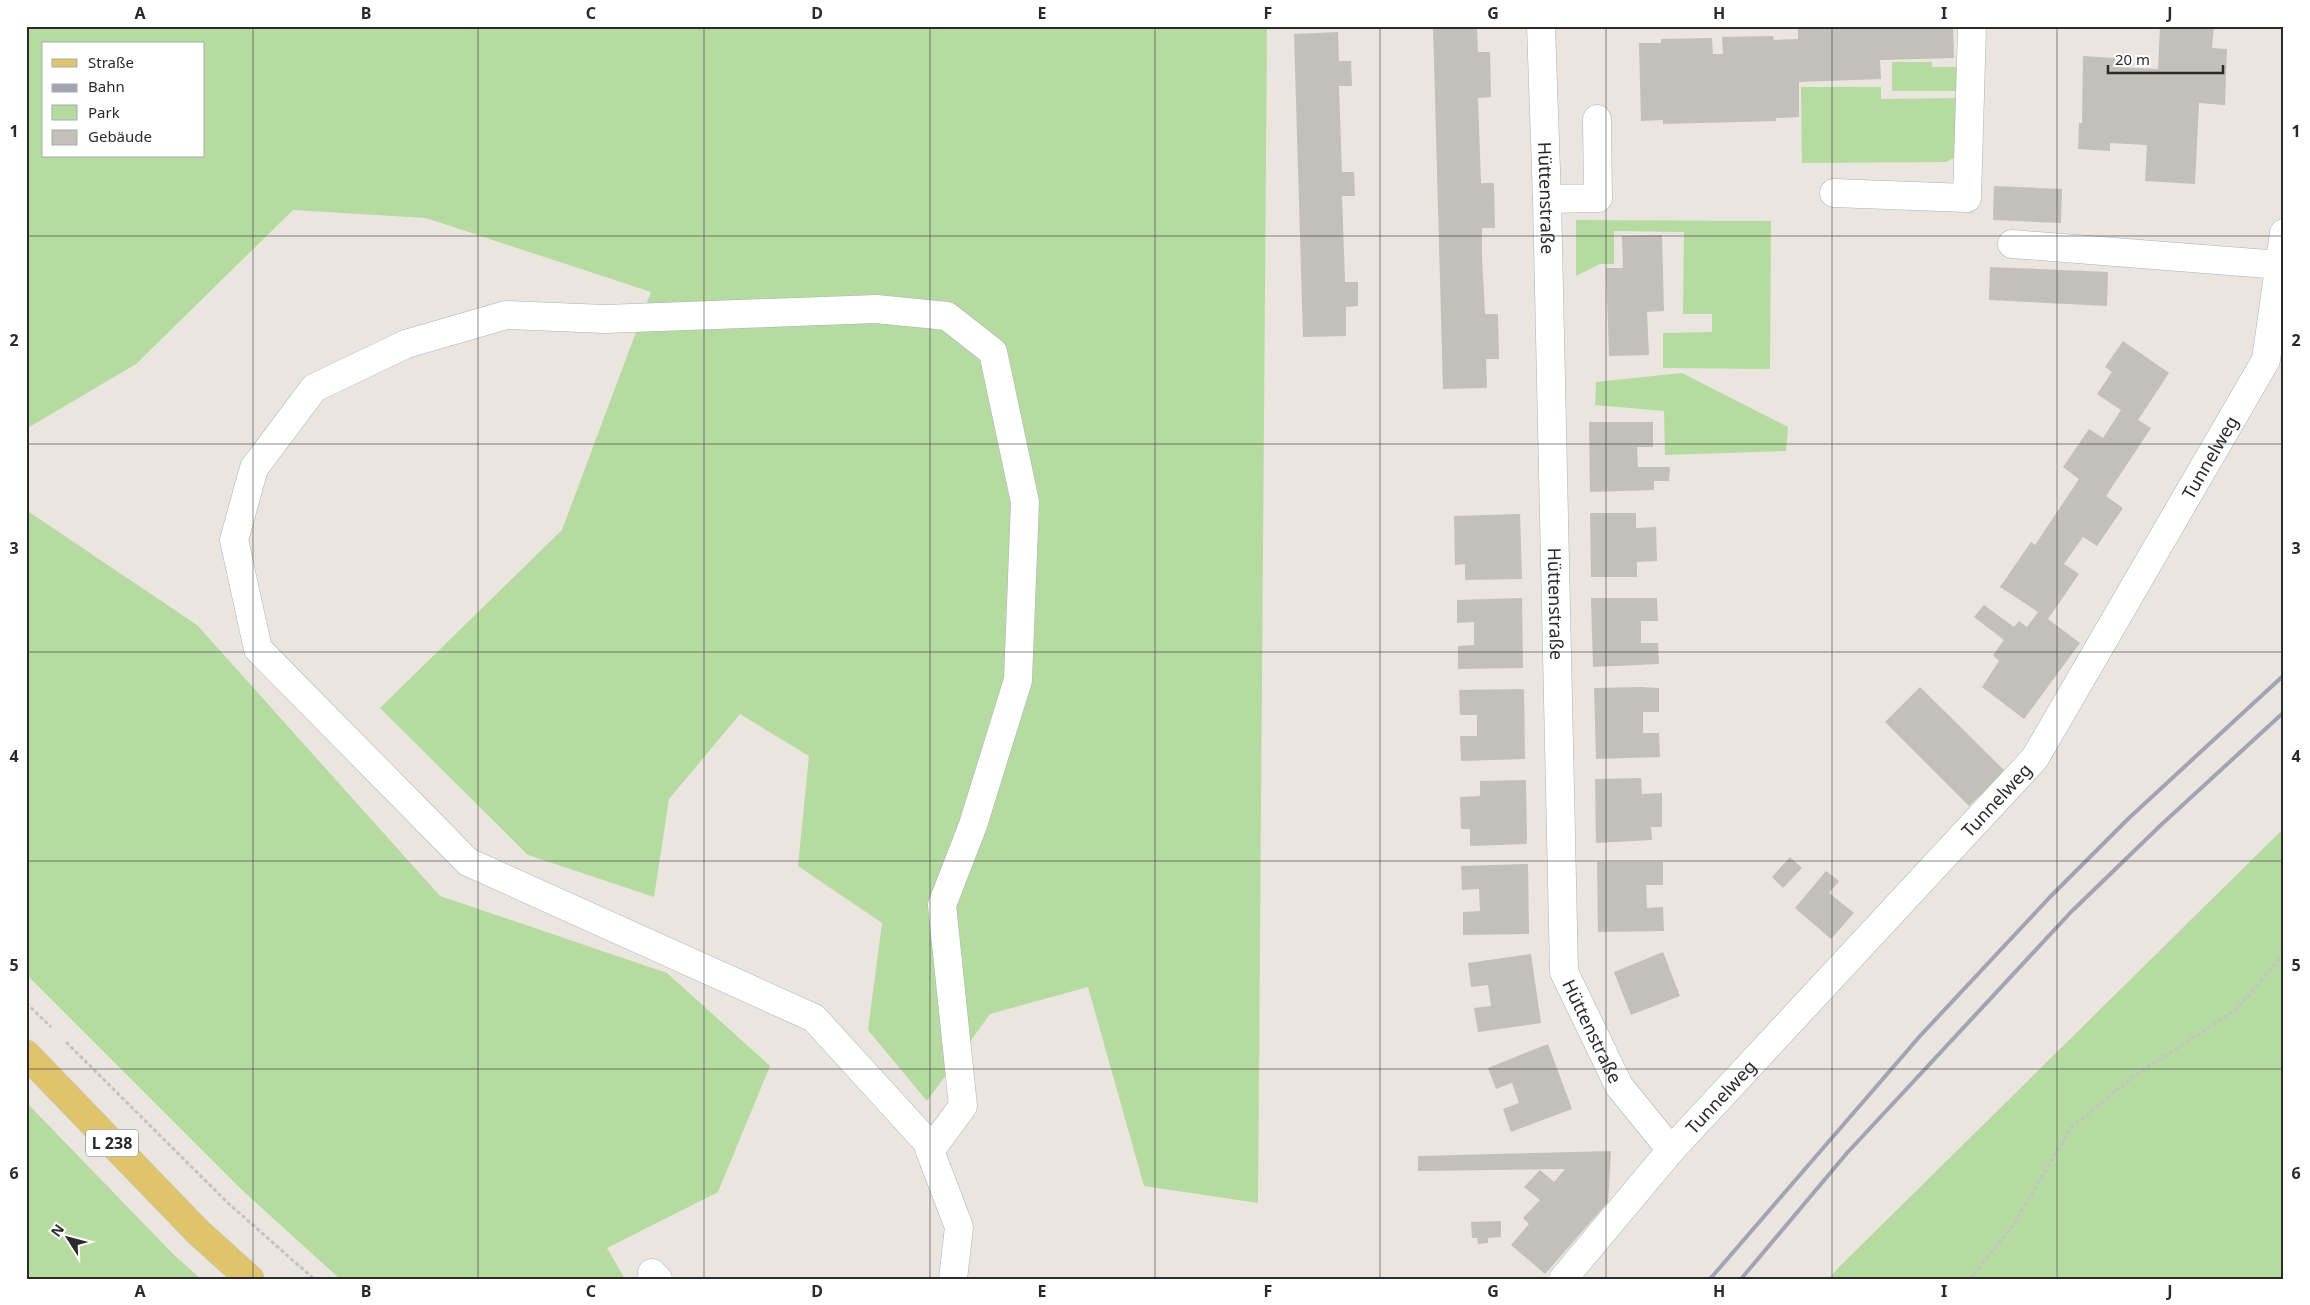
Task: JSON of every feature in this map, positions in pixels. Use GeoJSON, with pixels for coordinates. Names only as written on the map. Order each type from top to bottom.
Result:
{"type":"FeatureCollection","features":[{"type":"Feature","properties":{"kind":"main road","name":"L 238"},"geometry":{"type":"LineString","coordinates":[[26,1054],[198,1232],[250,1279]]}},
{"type":"Feature","properties":{"kind":"street","name":"Hüttenstraße"},"geometry":{"type":"LineString","coordinates":[[1541,26],[1547,199],[1564,972],[1619,1086],[1671,1150]]}},
{"type":"Feature","properties":{"kind":"street"},"geometry":{"type":"LineString","coordinates":[[1834,193],[1968,198],[1972,26]]}},
{"type":"Feature","properties":{"kind":"street"},"geometry":{"type":"LineString","coordinates":[[1547,199],[1598,198],[1597,119]]}},
{"type":"Feature","properties":{"kind":"street","name":"Tunnelweg"},"geometry":{"type":"LineString","coordinates":[[1563,1279],[1671,1150],[2035,758],[2266,360],[2284,233]]}},
{"type":"Feature","properties":{"kind":"street"},"geometry":{"type":"LineString","coordinates":[[2012,244],[2280,265]]}},
{"type":"Feature","properties":{"kind":"street"},"geometry":{"type":"LineString","coordinates":[[930,1152],[963,1106],[942,904],[973,825],[1018,680],[1025,502],[993,352],[948,316],[876,309],[605,319],[506,315],[406,344],[314,388],[254,468],[234,540],[258,649],[468,862],[814,1018],[927,1142],[930,1152],[959,1227],[953,1279]]}},
{"type":"Feature","properties":{"kind":"path"},"geometry":{"type":"LineString","coordinates":[[1970,1279],[2011,1228],[2071,1128],[2134,1076],[2236,1010],[2281,958],[2284,958]]}},
{"type":"Feature","properties":{"kind":"path"},"geometry":{"type":"LineString","coordinates":[[26,1003],[54,1031]]}},
{"type":"Feature","properties":{"kind":"path"},"geometry":{"type":"LineString","coordinates":[[61,1038],[228,1203],[314,1279]]}},
{"type":"Feature","properties":{"kind":"green space"},"geometry":{"type":"Polygon","coordinates":[[[26,26],[1267,26],[1258,1203],[1144,1186],[1088,987],[990,1014],[927,1101],[868,1030],[882,923],[798,866],[809,756],[740,714],[669,799],[654,897],[528,855],[380,708],[562,530],[651,292],[426,218],[293,210],[136,364],[26,429],[26,26]]]}},
{"type":"Feature","properties":{"kind":"green space"},"geometry":{"type":"Polygon","coordinates":[[[1892,62],[1932,62],[1932,67],[1963,67],[1963,91],[1892,91],[1892,62]]]}},
{"type":"Feature","properties":{"kind":"green space"},"geometry":{"type":"Polygon","coordinates":[[[1801,87],[1881,87],[1881,99],[1961,98],[1959,155],[1946,162],[1802,163],[1801,87]]]}},
{"type":"Feature","properties":{"kind":"green space"},"geometry":{"type":"Polygon","coordinates":[[[1576,220],[1771,221],[1770,369],[1663,368],[1663,333],[1712,332],[1712,314],[1683,314],[1684,232],[1614,231],[1614,264],[1600,264],[1576,276],[1576,220]]]}},
{"type":"Feature","properties":{"kind":"green space"},"geometry":{"type":"Polygon","coordinates":[[[1682,373],[1788,427],[1786,451],[1665,455],[1664,411],[1595,405],[1596,382],[1682,373]]]}},
{"type":"Feature","properties":{"kind":"green space"},"geometry":{"type":"Polygon","coordinates":[[[26,510],[197,625],[440,896],[667,973],[770,1066],[718,1192],[607,1248],[625,1279],[340,1279],[242,1190],[26,974],[26,510]]]}},
{"type":"Feature","properties":{"kind":"green space"},"geometry":{"type":"Polygon","coordinates":[[[2284,828],[2284,1279],[1829,1279],[1838,1268],[2284,828]]]}},
{"type":"Feature","properties":{"kind":"green space"},"geometry":{"type":"Polygon","coordinates":[[[26,1102],[174,1255],[201,1279],[29,1279],[26,1276],[26,1102]]]}},
{"type":"Feature","properties":{"kind":"building"},"geometry":{"type":"Polygon","coordinates":[[[1433,26],[1477,26],[1478,52],[1490,52],[1491,97],[1478,98],[1481,183],[1494,183],[1495,228],[1482,228],[1482,257],[1485,314],[1498,314],[1499,359],[1486,359],[1487,388],[1443,389],[1433,26]]]}},
{"type":"Feature","properties":{"kind":"building"},"geometry":{"type":"Polygon","coordinates":[[[1798,26],[1953,26],[1954,58],[1880,60],[1881,79],[1799,82],[1799,117],[1776,118],[1776,121],[1663,124],[1663,120],[1641,121],[1639,43],[1661,43],[1661,39],[1712,38],[1713,54],[1723,54],[1722,37],[1773,36],[1774,40],[1798,39],[1798,26]]]}},
{"type":"Feature","properties":{"kind":"building"},"geometry":{"type":"Polygon","coordinates":[[[2160,26],[2214,26],[2212,48],[2227,49],[2225,105],[2199,103],[2195,184],[2145,181],[2147,145],[2110,143],[2110,151],[2078,149],[2079,123],[2082,123],[2083,56],[2115,58],[2114,67],[2158,69],[2160,26]]]}},
{"type":"Feature","properties":{"kind":"building"},"geometry":{"type":"Polygon","coordinates":[[[1338,32],[1339,61],[1351,61],[1352,86],[1339,86],[1342,172],[1354,172],[1355,196],[1342,196],[1345,282],[1358,282],[1358,306],[1346,307],[1346,336],[1303,337],[1294,34],[1338,32]]]}},
{"type":"Feature","properties":{"kind":"building"},"geometry":{"type":"Polygon","coordinates":[[[1994,186],[2062,189],[2061,223],[1993,220],[1994,186]]]}},
{"type":"Feature","properties":{"kind":"building"},"geometry":{"type":"Polygon","coordinates":[[[1662,235],[1664,311],[1647,312],[1649,355],[1609,356],[1606,268],[1623,268],[1622,236],[1662,235]]]}},
{"type":"Feature","properties":{"kind":"building"},"geometry":{"type":"Polygon","coordinates":[[[1990,267],[2108,272],[2107,306],[1989,300],[1990,267]]]}},
{"type":"Feature","properties":{"kind":"building"},"geometry":{"type":"Polygon","coordinates":[[[2123,341],[2169,373],[2138,420],[2151,428],[2106,496],[2123,508],[2097,546],[2083,537],[2064,564],[2079,574],[2048,619],[2080,643],[2024,719],[1982,687],[1999,661],[1993,655],[2004,640],[1974,617],[1984,605],[2014,627],[2019,621],[2027,627],[2038,612],[2000,587],[2031,542],[2035,545],[2079,479],[2063,467],[2089,429],[2103,438],[2121,410],[2097,394],[2112,372],[2105,367],[2123,341]]]}},
{"type":"Feature","properties":{"kind":"building"},"geometry":{"type":"Polygon","coordinates":[[[1589,422],[1653,422],[1653,447],[1637,447],[1638,467],[1670,467],[1669,481],[1654,481],[1654,490],[1590,492],[1589,422]]]}},
{"type":"Feature","properties":{"kind":"building"},"geometry":{"type":"Polygon","coordinates":[[[1590,513],[1636,513],[1636,528],[1656,527],[1657,561],[1637,562],[1637,577],[1591,577],[1590,513]]]}},
{"type":"Feature","properties":{"kind":"building"},"geometry":{"type":"Polygon","coordinates":[[[1520,514],[1522,579],[1465,580],[1465,564],[1455,565],[1454,516],[1520,514]]]}},
{"type":"Feature","properties":{"kind":"building"},"geometry":{"type":"Polygon","coordinates":[[[1522,598],[1523,668],[1458,669],[1458,646],[1474,645],[1474,622],[1457,623],[1457,600],[1522,598]]]}},
{"type":"Feature","properties":{"kind":"building"},"geometry":{"type":"Polygon","coordinates":[[[1591,598],[1657,598],[1658,621],[1641,621],[1641,643],[1658,643],[1659,664],[1593,667],[1591,598]]]}},
{"type":"Feature","properties":{"kind":"building"},"geometry":{"type":"Polygon","coordinates":[[[1920,687],[2005,771],[1969,806],[1885,722],[1920,687]]]}},
{"type":"Feature","properties":{"kind":"building"},"geometry":{"type":"Polygon","coordinates":[[[1594,688],[1659,688],[1659,712],[1643,712],[1643,733],[1659,733],[1660,757],[1596,759],[1594,688]]]}},
{"type":"Feature","properties":{"kind":"building"},"geometry":{"type":"Polygon","coordinates":[[[1524,689],[1525,759],[1461,761],[1460,736],[1477,736],[1477,715],[1460,715],[1459,690],[1524,689]]]}},
{"type":"Feature","properties":{"kind":"building"},"geometry":{"type":"Polygon","coordinates":[[[1641,778],[1642,794],[1662,793],[1662,827],[1651,827],[1652,840],[1596,843],[1595,779],[1641,778]]]}},
{"type":"Feature","properties":{"kind":"building"},"geometry":{"type":"Polygon","coordinates":[[[1526,780],[1527,844],[1470,846],[1470,829],[1461,829],[1460,797],[1480,796],[1480,781],[1526,780]]]}},
{"type":"Feature","properties":{"kind":"building"},"geometry":{"type":"Polygon","coordinates":[[[1790,857],[1802,868],[1783,888],[1772,877],[1790,857]]]}},
{"type":"Feature","properties":{"kind":"building"},"geometry":{"type":"Polygon","coordinates":[[[1597,862],[1663,862],[1663,885],[1646,885],[1647,908],[1663,907],[1664,931],[1598,932],[1597,862]]]}},
{"type":"Feature","properties":{"kind":"building"},"geometry":{"type":"Polygon","coordinates":[[[1528,864],[1529,934],[1463,935],[1463,912],[1480,911],[1479,889],[1462,890],[1461,866],[1528,864]]]}},
{"type":"Feature","properties":{"kind":"building"},"geometry":{"type":"Polygon","coordinates":[[[1826,871],[1839,881],[1829,893],[1854,913],[1831,939],[1795,908],[1826,871]]]}},
{"type":"Feature","properties":{"kind":"building"},"geometry":{"type":"Polygon","coordinates":[[[1663,952],[1680,996],[1631,1015],[1614,972],[1663,952]]]}},
{"type":"Feature","properties":{"kind":"building"},"geometry":{"type":"Polygon","coordinates":[[[1531,954],[1541,1023],[1478,1032],[1474,1008],[1491,1006],[1488,985],[1471,987],[1468,963],[1531,954]]]}},
{"type":"Feature","properties":{"kind":"building"},"geometry":{"type":"Polygon","coordinates":[[[1548,1044],[1572,1109],[1511,1132],[1503,1109],[1519,1103],[1512,1083],[1496,1089],[1488,1068],[1548,1044]]]}},
{"type":"Feature","properties":{"kind":"building"},"geometry":{"type":"Polygon","coordinates":[[[1611,1151],[1608,1202],[1545,1274],[1511,1245],[1529,1224],[1523,1218],[1540,1200],[1524,1187],[1540,1170],[1554,1182],[1565,1169],[1418,1171],[1418,1156],[1611,1151]]]}},
{"type":"Feature","properties":{"kind":"building"},"geometry":{"type":"Polygon","coordinates":[[[1501,1221],[1501,1237],[1488,1238],[1488,1243],[1478,1244],[1477,1238],[1472,1238],[1471,1222],[1501,1221]]]}},
{"type":"Feature","properties":{"kind":"railway"},"geometry":{"type":"LineString","coordinates":[[1710,1279],[1920,1036],[2050,897],[2129,818],[2284,675]]}},
{"type":"Feature","properties":{"kind":"railway"},"geometry":{"type":"LineString","coordinates":[[1741,1279],[1847,1153],[2071,912],[2162,824],[2284,712]]}}]}
